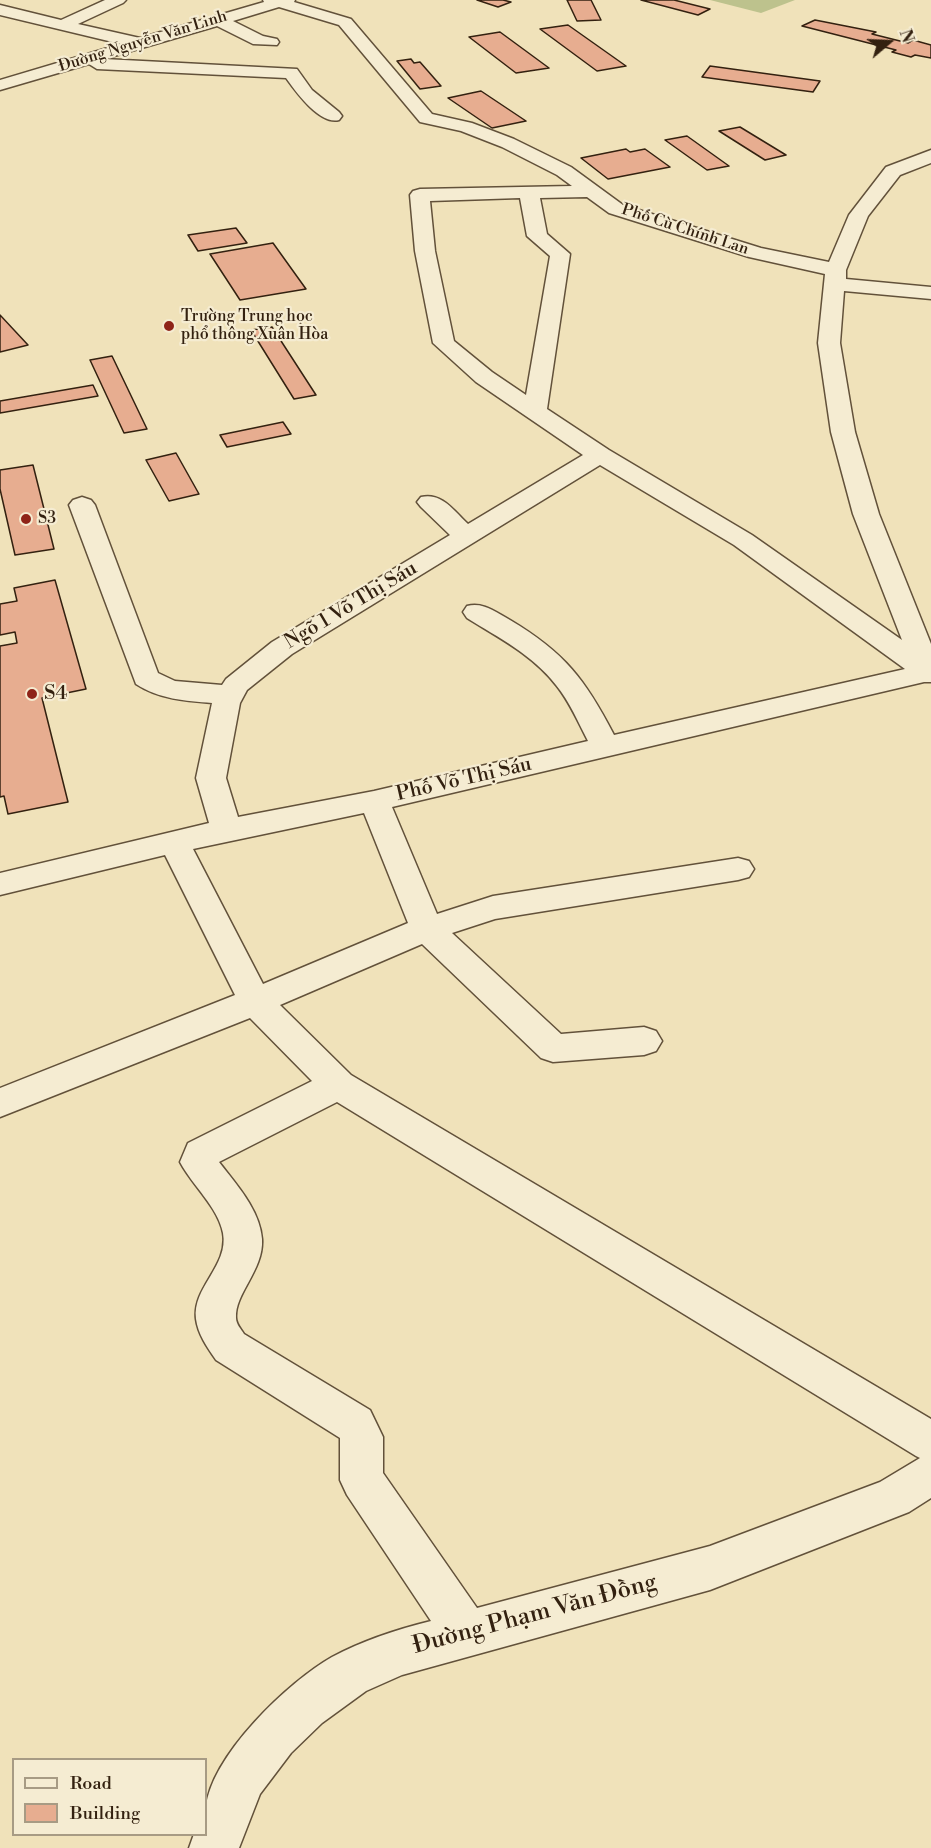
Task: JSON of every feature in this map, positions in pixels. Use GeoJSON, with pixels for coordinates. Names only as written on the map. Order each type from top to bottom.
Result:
{"type":"FeatureCollection","features":[{"type":"Feature","properties":{"kind":"street"},"geometry":{"type":"LineString","coordinates":[[3,11],[36,0]]}},
{"type":"Feature","properties":{"kind":"street"},"geometry":{"type":"LineString","coordinates":[[63,25],[118,0]]}},
{"type":"Feature","properties":{"kind":"street","name":"Đường Nguyễn Văn Linh"},"geometry":{"type":"LineString","coordinates":[[0,85],[278,1]]}},
{"type":"Feature","properties":{"kind":"street","name":"Phố Cù Chính Lan"},"geometry":{"type":"LineString","coordinates":[[278,1],[345,22],[426,118],[466,127],[508,143],[564,171],[616,209],[756,253],[837,269]]}},
{"type":"Feature","properties":{"kind":"street"},"geometry":{"type":"LineString","coordinates":[[3,11],[139,43]]}},
{"type":"Feature","properties":{"kind":"street"},"geometry":{"type":"LineString","coordinates":[[218,20],[259,40],[271,42]]}},
{"type":"Feature","properties":{"kind":"street"},"geometry":{"type":"LineString","coordinates":[[71,63],[282,72],[296,77],[306,94],[333,116]]}},
{"type":"Feature","properties":{"kind":"street"},"geometry":{"type":"LineString","coordinates":[[929,676],[866,514],[843,432],[829,343],[837,269],[859,215],[893,171],[931,156]]}},
{"type":"Feature","properties":{"kind":"street"},"geometry":{"type":"LineString","coordinates":[[594,191],[420,195],[425,251],[444,343],[484,376],[600,455],[743,540],[929,676]]}},
{"type":"Feature","properties":{"kind":"street"},"geometry":{"type":"LineString","coordinates":[[529,194],[537,236],[560,254],[535,411]]}},
{"type":"Feature","properties":{"kind":"street"},"geometry":{"type":"LineString","coordinates":[[837,269],[931,292]]}},
{"type":"Feature","properties":{"kind":"street","name":"Ngõ 1 Võ Thị Sáu"},"geometry":{"type":"LineString","coordinates":[[226,830],[211,778],[226,703],[236,685],[282,648],[600,455]]}},
{"type":"Feature","properties":{"kind":"street"},"geometry":{"type":"LineString","coordinates":[[430,502],[466,536]]}},
{"type":"Feature","properties":{"kind":"street"},"geometry":{"type":"LineString","coordinates":[[82,505],[146,678],[154,684],[167,688],[230,695]]}},
{"type":"Feature","properties":{"kind":"street"},"geometry":{"type":"LineString","coordinates":[[477,612],[533,648],[561,672],[576,692],[606,747]]}},
{"type":"Feature","properties":{"kind":"street","name":"Phố Võ Thị Sáu"},"geometry":{"type":"LineString","coordinates":[[0,884],[226,830],[374,801],[929,676]]}},
{"type":"Feature","properties":{"kind":"street"},"geometry":{"type":"LineString","coordinates":[[374,801],[427,929],[553,1048],[644,1041]]}},
{"type":"Feature","properties":{"kind":"street"},"geometry":{"type":"LineString","coordinates":[[174,843],[255,1001],[338,1085],[931,1442]]}},
{"type":"Feature","properties":{"kind":"street"},"geometry":{"type":"LineString","coordinates":[[0,1103],[427,929],[467,915],[501,907],[738,869]]}},
{"type":"Feature","properties":{"kind":"street"},"geometry":{"type":"LineString","coordinates":[[338,1085],[201,1154],[199,1162],[236,1217],[243,1242],[240,1260],[215,1310],[215,1322],[221,1336],[230,1347],[356,1424],[362,1432],[364,1443],[360,1470],[362,1480],[467,1634]]}},
{"type":"Feature","properties":{"kind":"street","name":"Đường Phạm Văn Đồng"},"geometry":{"type":"LineString","coordinates":[[214,1848],[241,1778],[274,1736],[305,1706],[349,1674],[401,1652],[710,1568],[894,1497],[931,1474]]}},
{"type":"Feature","properties":{"kind":"green space"},"geometry":{"type":"Polygon","coordinates":[[[710,0],[795,0],[761,13],[710,0]]]}},
{"type":"Feature","properties":{"kind":"building"},"geometry":{"type":"Polygon","coordinates":[[[477,0],[503,0],[511,2],[498,7],[477,0]]]}},
{"type":"Feature","properties":{"kind":"building"},"geometry":{"type":"Polygon","coordinates":[[[567,0],[591,0],[601,20],[577,21],[567,0]]]}},
{"type":"Feature","properties":{"kind":"building"},"geometry":{"type":"Polygon","coordinates":[[[641,0],[674,0],[710,9],[698,15],[641,0]]]}},
{"type":"Feature","properties":{"kind":"building"},"geometry":{"type":"Polygon","coordinates":[[[815,20],[876,32],[872,34],[908,43],[913,40],[931,45],[931,58],[915,55],[911,57],[892,52],[896,50],[802,26],[815,20]]]}},
{"type":"Feature","properties":{"kind":"building"},"geometry":{"type":"Polygon","coordinates":[[[568,25],[626,66],[597,71],[540,29],[568,25]]]}},
{"type":"Feature","properties":{"kind":"building"},"geometry":{"type":"Polygon","coordinates":[[[500,32],[549,68],[516,73],[469,37],[500,32]]]}},
{"type":"Feature","properties":{"kind":"building"},"geometry":{"type":"Polygon","coordinates":[[[411,59],[414,63],[420,62],[441,86],[420,89],[397,61],[411,59]]]}},
{"type":"Feature","properties":{"kind":"building"},"geometry":{"type":"Polygon","coordinates":[[[710,66],[820,81],[813,92],[702,77],[710,66]]]}},
{"type":"Feature","properties":{"kind":"building"},"geometry":{"type":"Polygon","coordinates":[[[481,91],[526,121],[492,128],[448,98],[481,91]]]}},
{"type":"Feature","properties":{"kind":"building"},"geometry":{"type":"Polygon","coordinates":[[[740,127],[786,155],[765,160],[719,131],[740,127]]]}},
{"type":"Feature","properties":{"kind":"building"},"geometry":{"type":"Polygon","coordinates":[[[687,136],[729,166],[707,170],[665,140],[687,136]]]}},
{"type":"Feature","properties":{"kind":"building"},"geometry":{"type":"Polygon","coordinates":[[[626,149],[630,152],[645,149],[670,167],[608,179],[581,158],[626,149]]]}},
{"type":"Feature","properties":{"kind":"building"},"geometry":{"type":"Polygon","coordinates":[[[236,228],[247,243],[198,251],[188,235],[236,228]]]}},
{"type":"Feature","properties":{"kind":"building"},"geometry":{"type":"Polygon","coordinates":[[[273,243],[306,289],[240,300],[210,254],[273,243]]]}},
{"type":"Feature","properties":{"kind":"building"},"geometry":{"type":"Polygon","coordinates":[[[0,315],[28,345],[0,352],[0,315]]]}},
{"type":"Feature","properties":{"kind":"building"},"geometry":{"type":"Polygon","coordinates":[[[272,327],[316,395],[294,399],[251,330],[272,327]]]}},
{"type":"Feature","properties":{"kind":"building"},"geometry":{"type":"Polygon","coordinates":[[[112,356],[147,429],[124,433],[90,360],[112,356]]]}},
{"type":"Feature","properties":{"kind":"building"},"geometry":{"type":"Polygon","coordinates":[[[93,385],[98,396],[0,413],[0,401],[93,385]]]}},
{"type":"Feature","properties":{"kind":"building"},"geometry":{"type":"Polygon","coordinates":[[[283,422],[291,434],[227,447],[220,435],[283,422]]]}},
{"type":"Feature","properties":{"kind":"building"},"geometry":{"type":"Polygon","coordinates":[[[176,453],[199,494],[169,501],[146,460],[176,453]]]}},
{"type":"Feature","properties":{"kind":"building","name":"S3"},"geometry":{"type":"Polygon","coordinates":[[[33,465],[54,549],[15,555],[0,489],[0,470],[33,465]]]}},
{"type":"Feature","properties":{"kind":"building","name":"S4"},"geometry":{"type":"Polygon","coordinates":[[[55,580],[86,689],[42,698],[68,802],[8,814],[4,796],[0,797],[0,646],[17,643],[15,632],[0,635],[0,604],[17,601],[14,588],[55,580]]]}},
{"type":"Feature","properties":{"kind":"place","name":"Trường Trung học phổ thông Xuân Hòa"},"geometry":{"type":"Point","coordinates":[169,326]}},
{"type":"Feature","properties":{"kind":"place","name":"S3"},"geometry":{"type":"Point","coordinates":[26,519]}},
{"type":"Feature","properties":{"kind":"place","name":"S4"},"geometry":{"type":"Point","coordinates":[32,694]}}]}
